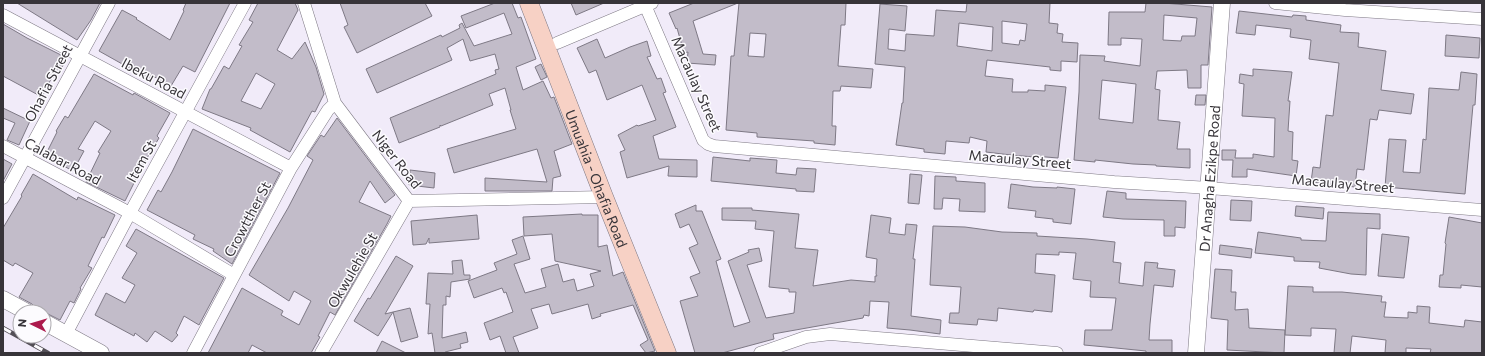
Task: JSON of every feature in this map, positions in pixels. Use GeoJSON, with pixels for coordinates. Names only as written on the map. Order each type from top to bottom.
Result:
{"type":"FeatureCollection","features":[{"type":"Feature","properties":{"kind":"main road","name":"Umuahia - Ohafia Road"},"geometry":{"type":"LineString","coordinates":[[529,3],[604,197],[667,353]]}},
{"type":"Feature","properties":{"kind":"main road","name":"Umuahia - Ohafia Road"},"geometry":{"type":"LineString","coordinates":[[542,3],[614,190],[680,353]]}},
{"type":"Feature","properties":{"kind":"street","name":"Ohafia Street"},"geometry":{"type":"LineString","coordinates":[[3,198],[109,3]]}},
{"type":"Feature","properties":{"kind":"street","name":"Item St"},"geometry":{"type":"LineString","coordinates":[[66,334],[185,111],[245,3]]}},
{"type":"Feature","properties":{"kind":"street","name":"Niger Road"},"geometry":{"type":"LineString","coordinates":[[304,3],[335,103],[409,201],[604,197]]}},
{"type":"Feature","properties":{"kind":"street","name":"Dr Anagha Ezikpe Road"},"geometry":{"type":"LineString","coordinates":[[1196,353],[1222,3]]}},
{"type":"Feature","properties":{"kind":"street"},"geometry":{"type":"LineString","coordinates":[[1275,3],[1345,10],[1482,20]]}},
{"type":"Feature","properties":{"kind":"street"},"geometry":{"type":"LineString","coordinates":[[557,43],[648,4]]}},
{"type":"Feature","properties":{"kind":"street","name":"Macaulay Street"},"geometry":{"type":"LineString","coordinates":[[648,4],[703,140],[714,146],[1114,182],[1209,188],[1482,210]]}},
{"type":"Feature","properties":{"kind":"street","name":"Ibeku Road"},"geometry":{"type":"LineString","coordinates":[[3,15],[291,168]]}},
{"type":"Feature","properties":{"kind":"street","name":"Crowtther St"},"geometry":{"type":"LineString","coordinates":[[193,353],[291,168],[328,110],[335,103]]}},
{"type":"Feature","properties":{"kind":"street","name":"Calabar Road"},"geometry":{"type":"LineString","coordinates":[[3,146],[130,213],[234,274]]}},
{"type":"Feature","properties":{"kind":"street","name":"Okwulehie St"},"geometry":{"type":"LineString","coordinates":[[321,353],[409,201]]}},
{"type":"Feature","properties":{"kind":"street"},"geometry":{"type":"LineString","coordinates":[[3,299],[12,304]]}},
{"type":"Feature","properties":{"kind":"street"},"geometry":{"type":"LineString","coordinates":[[3,312],[12,317]]}},
{"type":"Feature","properties":{"kind":"street"},"geometry":{"type":"LineString","coordinates":[[52,326],[101,353]]}},
{"type":"Feature","properties":{"kind":"street"},"geometry":{"type":"LineString","coordinates":[[760,353],[806,337],[830,334],[1057,353]]}},
{"type":"Feature","properties":{"kind":"street"},"geometry":{"type":"LineString","coordinates":[[52,338],[78,353]]}},
{"type":"Feature","properties":{"kind":"building"},"geometry":{"type":"Polygon","coordinates":[[[17,3],[100,3],[91,20],[77,40],[17,3]]]}},
{"type":"Feature","properties":{"kind":"building"},"geometry":{"type":"Polygon","coordinates":[[[186,3],[230,3],[195,72],[183,66],[171,86],[151,75],[149,79],[99,51],[122,10],[170,40],[184,11],[183,10],[186,3]]]}},
{"type":"Feature","properties":{"kind":"building"},"geometry":{"type":"Polygon","coordinates":[[[258,3],[295,3],[298,10],[277,50],[292,59],[305,42],[316,67],[324,94],[315,112],[312,111],[290,152],[250,130],[251,128],[202,109],[210,89],[224,66],[229,69],[242,46],[239,45],[253,22],[249,20],[258,3]],[[256,73],[241,101],[261,109],[275,84],[256,73]]]}},
{"type":"Feature","properties":{"kind":"building"},"geometry":{"type":"Polygon","coordinates":[[[340,3],[425,3],[432,16],[357,53],[344,27],[348,25],[340,3]]]}},
{"type":"Feature","properties":{"kind":"building"},"geometry":{"type":"Polygon","coordinates":[[[495,3],[512,3],[518,18],[521,17],[536,59],[516,67],[523,90],[543,81],[551,98],[554,97],[572,144],[554,151],[561,176],[553,178],[552,191],[485,191],[485,178],[547,182],[537,149],[454,173],[447,149],[516,129],[505,88],[489,94],[493,105],[441,126],[440,125],[440,127],[399,143],[390,118],[496,74],[495,70],[499,69],[495,54],[470,61],[463,39],[447,48],[452,60],[377,93],[366,69],[441,35],[442,37],[460,28],[459,25],[462,23],[474,46],[512,34],[504,13],[466,28],[461,16],[495,3]]]}},
{"type":"Feature","properties":{"kind":"building"},"geometry":{"type":"Polygon","coordinates":[[[571,3],[604,3],[576,15],[571,3]]]}},
{"type":"Feature","properties":{"kind":"building"},"geometry":{"type":"Polygon","coordinates":[[[694,3],[738,3],[693,21],[703,54],[716,55],[715,65],[687,63],[688,52],[684,53],[677,28],[676,29],[669,13],[694,3]]]}},
{"type":"Feature","properties":{"kind":"building"},"geometry":{"type":"Polygon","coordinates":[[[739,3],[846,3],[845,25],[841,25],[838,66],[873,69],[871,88],[841,86],[840,91],[833,91],[832,126],[836,126],[835,145],[814,143],[814,141],[757,137],[757,133],[726,130],[731,56],[734,56],[739,3]],[[750,33],[748,56],[764,57],[766,34],[750,33]]]}},
{"type":"Feature","properties":{"kind":"building"},"geometry":{"type":"Polygon","coordinates":[[[967,3],[1050,3],[1049,23],[1058,24],[1057,33],[1063,34],[1062,42],[1078,43],[1077,62],[1061,61],[1061,71],[1050,70],[1050,67],[987,60],[985,76],[1013,79],[1012,92],[1028,92],[1028,90],[1045,91],[1045,85],[1066,87],[1058,158],[986,152],[987,141],[970,137],[969,143],[946,141],[945,154],[924,152],[924,149],[896,145],[903,103],[905,67],[875,64],[880,4],[907,6],[905,31],[889,29],[888,49],[905,51],[906,34],[934,36],[936,10],[966,12],[967,3]],[[1002,21],[1002,43],[1019,45],[1020,40],[1025,41],[1027,24],[1002,21]],[[959,23],[957,46],[992,51],[993,27],[959,23]]]}},
{"type":"Feature","properties":{"kind":"building"},"geometry":{"type":"Polygon","coordinates":[[[1146,3],[1212,7],[1208,65],[1201,65],[1201,88],[1188,88],[1187,70],[1157,71],[1155,89],[1160,90],[1158,120],[1180,122],[1177,149],[1190,149],[1190,168],[1095,160],[1095,162],[1074,160],[1080,55],[1105,56],[1104,61],[1140,66],[1142,39],[1121,38],[1121,45],[1108,45],[1109,12],[1145,12],[1146,3]],[[1164,15],[1163,40],[1181,41],[1182,36],[1195,36],[1197,18],[1164,15]],[[1102,80],[1099,119],[1133,123],[1136,84],[1102,80]]]}},
{"type":"Feature","properties":{"kind":"building"},"geometry":{"type":"Polygon","coordinates":[[[1239,11],[1292,17],[1293,15],[1306,16],[1306,20],[1341,25],[1340,32],[1359,33],[1358,47],[1386,51],[1381,90],[1414,94],[1411,114],[1379,110],[1377,120],[1370,119],[1364,170],[1357,169],[1355,187],[1311,182],[1313,167],[1320,168],[1326,115],[1333,116],[1339,63],[1309,59],[1311,40],[1290,37],[1291,29],[1256,25],[1255,35],[1236,33],[1239,11]]]}},
{"type":"Feature","properties":{"kind":"building"},"geometry":{"type":"Polygon","coordinates":[[[3,24],[67,58],[56,78],[52,77],[42,97],[3,76],[3,24]]]}},
{"type":"Feature","properties":{"kind":"building"},"geometry":{"type":"Polygon","coordinates":[[[1446,35],[1480,38],[1479,58],[1445,56],[1446,35]]]}},
{"type":"Feature","properties":{"kind":"building"},"geometry":{"type":"Polygon","coordinates":[[[597,39],[605,58],[647,41],[651,56],[647,57],[657,79],[661,78],[666,92],[663,93],[676,127],[653,136],[659,159],[697,160],[697,177],[668,176],[669,166],[627,178],[620,152],[625,150],[618,135],[637,125],[638,126],[656,120],[642,85],[607,100],[596,70],[589,73],[577,48],[597,39]]]}},
{"type":"Feature","properties":{"kind":"building"},"geometry":{"type":"Polygon","coordinates":[[[541,64],[547,77],[541,80],[535,67],[541,64]]]}},
{"type":"Feature","properties":{"kind":"building"},"geometry":{"type":"Polygon","coordinates":[[[1253,69],[1292,72],[1288,101],[1290,101],[1288,131],[1293,132],[1292,160],[1298,161],[1296,176],[1247,169],[1247,177],[1232,177],[1233,160],[1222,160],[1222,150],[1236,150],[1235,158],[1253,158],[1253,154],[1274,157],[1275,118],[1242,116],[1244,84],[1239,83],[1240,74],[1253,76],[1253,69]]]}},
{"type":"Feature","properties":{"kind":"building"},"geometry":{"type":"Polygon","coordinates":[[[1461,72],[1477,74],[1465,194],[1385,187],[1389,139],[1406,140],[1403,172],[1420,173],[1423,139],[1426,140],[1429,88],[1459,90],[1461,72]]]}},
{"type":"Feature","properties":{"kind":"building"},"geometry":{"type":"Polygon","coordinates":[[[94,74],[133,95],[134,93],[170,113],[157,136],[159,138],[135,178],[136,179],[125,201],[86,182],[100,153],[98,152],[111,131],[95,121],[78,149],[84,151],[73,171],[45,156],[57,132],[56,131],[65,116],[68,118],[94,74]]]}},
{"type":"Feature","properties":{"kind":"building"},"geometry":{"type":"Polygon","coordinates":[[[1196,95],[1206,95],[1205,105],[1195,105],[1196,95]]]}},
{"type":"Feature","properties":{"kind":"building"},"geometry":{"type":"Polygon","coordinates":[[[3,108],[30,121],[19,145],[7,140],[15,123],[3,118],[3,108]]]}},
{"type":"Feature","properties":{"kind":"building"},"geometry":{"type":"Polygon","coordinates":[[[337,118],[395,195],[385,203],[370,181],[359,202],[391,216],[387,224],[335,315],[330,312],[318,336],[320,337],[311,353],[267,353],[252,345],[248,353],[208,353],[242,288],[283,311],[281,315],[299,325],[311,301],[294,291],[289,301],[249,275],[288,208],[313,160],[307,156],[321,135],[324,137],[337,118]]]}},
{"type":"Feature","properties":{"kind":"building"},"geometry":{"type":"Polygon","coordinates":[[[193,129],[280,173],[232,264],[213,251],[214,249],[193,239],[195,235],[147,210],[158,190],[161,192],[193,129]]]}},
{"type":"Feature","properties":{"kind":"building"},"geometry":{"type":"Polygon","coordinates":[[[713,157],[750,161],[750,158],[777,160],[776,173],[796,175],[797,168],[816,169],[814,192],[711,181],[713,157]]]}},
{"type":"Feature","properties":{"kind":"building"},"geometry":{"type":"Polygon","coordinates":[[[3,159],[12,164],[3,181],[3,159]]]}},
{"type":"Feature","properties":{"kind":"building"},"geometry":{"type":"Polygon","coordinates":[[[410,170],[435,173],[434,188],[409,185],[410,170]]]}},
{"type":"Feature","properties":{"kind":"building"},"geometry":{"type":"Polygon","coordinates":[[[33,174],[77,200],[78,197],[115,215],[88,266],[92,268],[80,288],[81,289],[74,303],[70,301],[60,320],[52,316],[52,304],[32,304],[19,297],[33,273],[15,263],[13,266],[3,260],[3,228],[22,196],[21,195],[33,174]]]}},
{"type":"Feature","properties":{"kind":"building"},"geometry":{"type":"Polygon","coordinates":[[[910,174],[922,175],[919,204],[908,203],[910,174]]]}},
{"type":"Feature","properties":{"kind":"building"},"geometry":{"type":"Polygon","coordinates":[[[935,176],[956,177],[956,181],[985,183],[985,212],[959,211],[960,199],[943,198],[942,209],[934,209],[935,176]]]}},
{"type":"Feature","properties":{"kind":"building"},"geometry":{"type":"Polygon","coordinates":[[[1011,184],[1033,187],[1075,189],[1071,224],[1053,222],[1053,219],[1035,217],[1036,211],[1008,208],[1011,184]]]}},
{"type":"Feature","properties":{"kind":"building"},"geometry":{"type":"Polygon","coordinates":[[[1107,191],[1126,193],[1126,199],[1186,201],[1185,228],[1175,227],[1175,236],[1164,236],[1164,220],[1103,217],[1107,191]]]}},
{"type":"Feature","properties":{"kind":"building"},"geometry":{"type":"Polygon","coordinates":[[[1231,200],[1252,201],[1251,221],[1230,220],[1231,200]]]}},
{"type":"Feature","properties":{"kind":"building"},"geometry":{"type":"Polygon","coordinates":[[[696,205],[696,211],[702,211],[721,259],[716,261],[734,327],[750,322],[728,261],[749,252],[748,250],[759,248],[762,261],[747,265],[766,318],[794,313],[796,292],[789,292],[789,289],[769,287],[774,231],[755,229],[756,221],[722,220],[722,208],[752,208],[752,210],[799,214],[795,248],[818,250],[813,286],[851,280],[875,282],[875,276],[877,276],[877,259],[866,257],[871,215],[891,218],[889,233],[905,235],[906,224],[917,225],[913,259],[915,259],[911,316],[941,320],[940,334],[887,328],[889,302],[870,301],[869,316],[864,315],[863,318],[773,334],[774,339],[722,353],[695,353],[680,301],[698,296],[690,277],[700,273],[689,248],[698,244],[689,224],[680,228],[675,214],[696,205]]]}},
{"type":"Feature","properties":{"kind":"building"},"geometry":{"type":"Polygon","coordinates":[[[1296,206],[1324,208],[1323,219],[1295,216],[1296,206]]]}},
{"type":"Feature","properties":{"kind":"building"},"geometry":{"type":"Polygon","coordinates":[[[1328,212],[1380,214],[1380,229],[1367,228],[1366,275],[1351,274],[1319,268],[1320,262],[1294,261],[1294,257],[1255,253],[1258,232],[1301,238],[1301,240],[1326,241],[1328,212]]]}},
{"type":"Feature","properties":{"kind":"building"},"geometry":{"type":"Polygon","coordinates":[[[582,214],[598,215],[598,247],[607,245],[613,276],[623,272],[655,351],[646,353],[640,345],[648,340],[633,305],[600,314],[601,316],[592,319],[588,304],[552,314],[549,304],[531,309],[538,328],[513,337],[519,353],[506,353],[500,336],[490,340],[484,323],[513,312],[506,292],[504,293],[502,288],[474,298],[468,281],[497,270],[494,263],[517,254],[512,240],[523,236],[530,259],[514,264],[525,293],[546,287],[541,269],[558,264],[563,282],[574,279],[577,291],[594,286],[590,274],[601,271],[555,261],[552,234],[524,236],[523,217],[582,214]]]}},
{"type":"Feature","properties":{"kind":"building"},"geometry":{"type":"Polygon","coordinates":[[[477,215],[479,239],[429,243],[429,238],[426,244],[413,245],[411,221],[477,215]]]}},
{"type":"Feature","properties":{"kind":"building"},"geometry":{"type":"Polygon","coordinates":[[[1449,217],[1482,223],[1482,287],[1461,285],[1461,288],[1439,287],[1440,275],[1443,275],[1445,243],[1449,217]]]}},
{"type":"Feature","properties":{"kind":"building"},"geometry":{"type":"Polygon","coordinates":[[[933,226],[965,227],[1002,232],[1037,233],[1037,236],[1115,242],[1113,262],[1121,263],[1119,283],[1143,286],[1145,262],[1158,263],[1157,268],[1175,270],[1173,287],[1154,285],[1149,340],[1172,340],[1172,353],[1146,353],[1146,351],[1084,345],[1085,330],[1112,330],[1116,298],[1090,297],[1091,281],[1073,279],[1076,253],[1059,252],[1059,255],[1036,254],[1035,273],[1055,275],[1052,312],[1034,310],[1033,312],[998,308],[997,321],[978,319],[977,325],[949,323],[950,313],[959,313],[961,287],[930,285],[933,226]]]}},
{"type":"Feature","properties":{"kind":"building"},"geometry":{"type":"Polygon","coordinates":[[[136,229],[224,278],[199,325],[184,316],[176,333],[178,335],[172,342],[155,331],[147,342],[135,333],[134,336],[95,315],[106,293],[125,303],[135,285],[122,278],[137,253],[126,246],[136,229]]]}},
{"type":"Feature","properties":{"kind":"building"},"geometry":{"type":"Polygon","coordinates":[[[1382,234],[1409,237],[1404,278],[1378,276],[1382,234]]]}},
{"type":"Feature","properties":{"kind":"building"},"geometry":{"type":"Polygon","coordinates":[[[1220,245],[1252,249],[1251,258],[1219,254],[1220,245]]]}},
{"type":"Feature","properties":{"kind":"building"},"geometry":{"type":"Polygon","coordinates":[[[396,256],[413,266],[385,314],[393,312],[378,336],[354,321],[368,298],[370,299],[396,256]]]}},
{"type":"Feature","properties":{"kind":"building"},"geometry":{"type":"Polygon","coordinates":[[[462,260],[464,275],[470,275],[470,279],[451,282],[450,297],[446,296],[446,305],[443,305],[442,338],[466,332],[468,342],[460,344],[461,348],[445,352],[446,353],[435,353],[432,333],[428,334],[430,304],[426,304],[428,273],[453,274],[452,261],[462,260]]]}},
{"type":"Feature","properties":{"kind":"building"},"geometry":{"type":"Polygon","coordinates":[[[1215,269],[1232,270],[1231,292],[1236,292],[1235,310],[1248,309],[1249,328],[1285,330],[1284,353],[1227,350],[1228,320],[1211,318],[1215,269]]]}},
{"type":"Feature","properties":{"kind":"building"},"geometry":{"type":"Polygon","coordinates":[[[1288,286],[1313,287],[1313,292],[1342,292],[1382,296],[1381,302],[1386,302],[1384,317],[1408,318],[1408,312],[1417,313],[1417,306],[1430,307],[1429,323],[1464,327],[1465,320],[1482,322],[1482,353],[1430,353],[1431,349],[1406,348],[1406,353],[1385,353],[1386,340],[1352,336],[1350,353],[1334,353],[1336,329],[1311,328],[1311,336],[1285,335],[1288,286]]]}},
{"type":"Feature","properties":{"kind":"building"},"geometry":{"type":"Polygon","coordinates":[[[410,308],[418,337],[401,342],[393,312],[410,308]]]}},
{"type":"Feature","properties":{"kind":"building"},"geometry":{"type":"Polygon","coordinates":[[[382,341],[406,353],[376,353],[382,341]]]}},
{"type":"Feature","properties":{"kind":"railway"},"geometry":{"type":"LineString","coordinates":[[3,328],[48,353]]}}]}
